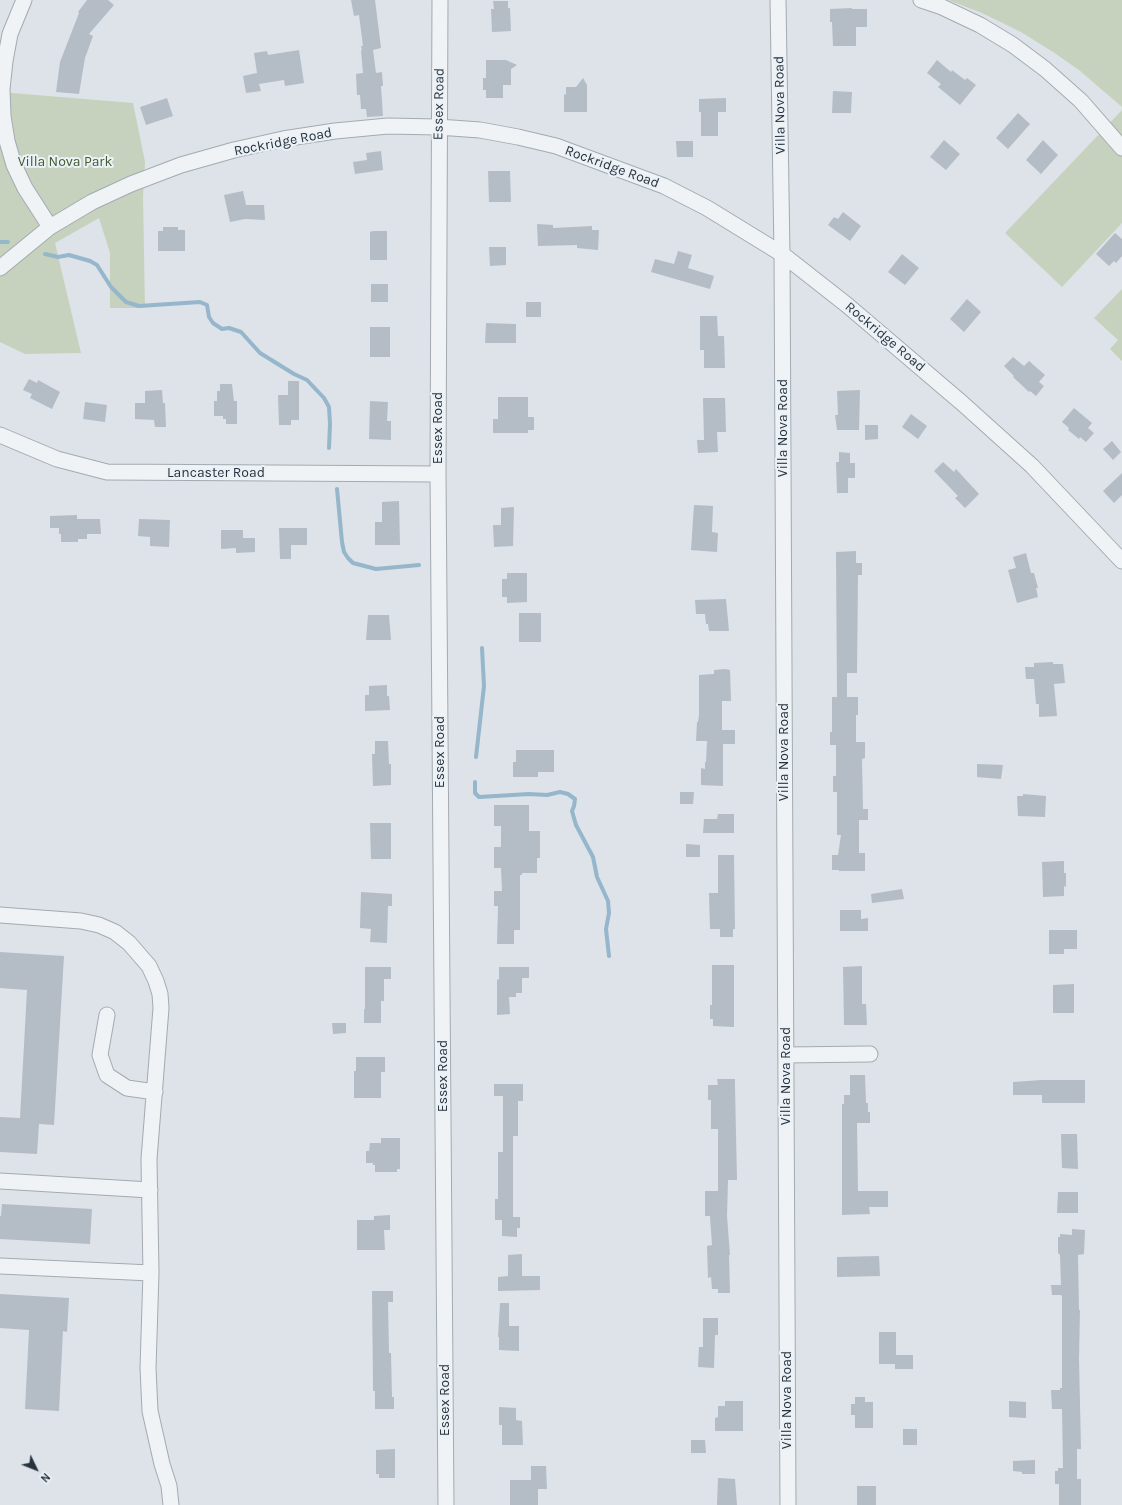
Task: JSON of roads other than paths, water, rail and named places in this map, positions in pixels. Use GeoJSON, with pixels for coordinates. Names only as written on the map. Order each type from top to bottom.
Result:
{"type":"FeatureCollection","features":[{"type":"Feature","properties":{"kind":"street"},"geometry":{"type":"LineString","coordinates":[[24,0],[10,34],[5,61],[2,88],[3,116],[6,141],[14,165],[25,188],[50,227]]}},
{"type":"Feature","properties":{"kind":"street","name":"Essex Road"},"geometry":{"type":"LineString","coordinates":[[440,0],[438,127],[438,474],[446,1505]]}},
{"type":"Feature","properties":{"kind":"street","name":"Villa Nova Road"},"geometry":{"type":"LineString","coordinates":[[778,0],[782,254],[788,1505]]}},
{"type":"Feature","properties":{"kind":"street"},"geometry":{"type":"LineString","coordinates":[[921,0],[942,7],[980,25],[1013,45],[1045,69],[1081,101],[1122,148]]}},
{"type":"Feature","properties":{"kind":"street","name":"Rockridge Road"},"geometry":{"type":"LineString","coordinates":[[0,268],[50,227],[92,202],[131,184],[181,166],[234,150],[283,139],[335,131],[388,126],[480,130],[518,136],[556,146],[664,186],[707,208],[782,254],[847,305],[968,408],[1032,466],[1122,561]]}},
{"type":"Feature","properties":{"kind":"street","name":"Lancaster Road"},"geometry":{"type":"LineString","coordinates":[[0,435],[57,459],[106,472],[438,474]]}},
{"type":"Feature","properties":{"kind":"street"},"geometry":{"type":"LineString","coordinates":[[0,915],[81,921],[99,925],[115,932],[129,943],[149,966],[160,994],[161,1008],[149,1159],[151,1273],[148,1368],[150,1411],[162,1464],[169,1486],[171,1505]]}},
{"type":"Feature","properties":{"kind":"street"},"geometry":{"type":"LineString","coordinates":[[107,1015],[100,1056],[107,1075],[127,1088],[155,1092]]}},
{"type":"Feature","properties":{"kind":"street"},"geometry":{"type":"LineString","coordinates":[[786,1055],[870,1054]]}},
{"type":"Feature","properties":{"kind":"street"},"geometry":{"type":"LineString","coordinates":[[0,1181],[150,1190]]}},
{"type":"Feature","properties":{"kind":"street"},"geometry":{"type":"LineString","coordinates":[[0,1266],[151,1273]]}},
{"type":"Feature","properties":{"kind":"waterway"},"geometry":{"type":"LineString","coordinates":[[0,242],[8,242]]}},
{"type":"Feature","properties":{"kind":"waterway"},"geometry":{"type":"LineString","coordinates":[[45,254],[58,257],[69,255],[90,261],[97,265],[111,287],[126,302],[139,306],[200,302],[207,305],[209,317],[213,323],[222,329],[229,328],[241,332],[260,353],[294,374],[307,380],[324,398],[329,407],[329,448]]}},
{"type":"Feature","properties":{"kind":"waterway"},"geometry":{"type":"LineString","coordinates":[[337,489],[344,552],[353,563],[376,569],[419,565]]}},
{"type":"Feature","properties":{"kind":"waterway"},"geometry":{"type":"LineString","coordinates":[[476,757],[484,686],[482,648]]}},
{"type":"Feature","properties":{"kind":"waterway"},"geometry":{"type":"LineString","coordinates":[[475,782],[475,793],[479,797],[529,794],[547,795],[560,792],[568,794],[575,799],[572,811],[576,825],[593,857],[597,877],[608,901],[609,913],[606,929],[609,956]]}},
{"type":"Feature","properties":{"kind":"park label","name":"Villa Nova Park"},"geometry":{"type":"Point","coordinates":[65,162]}}]}
